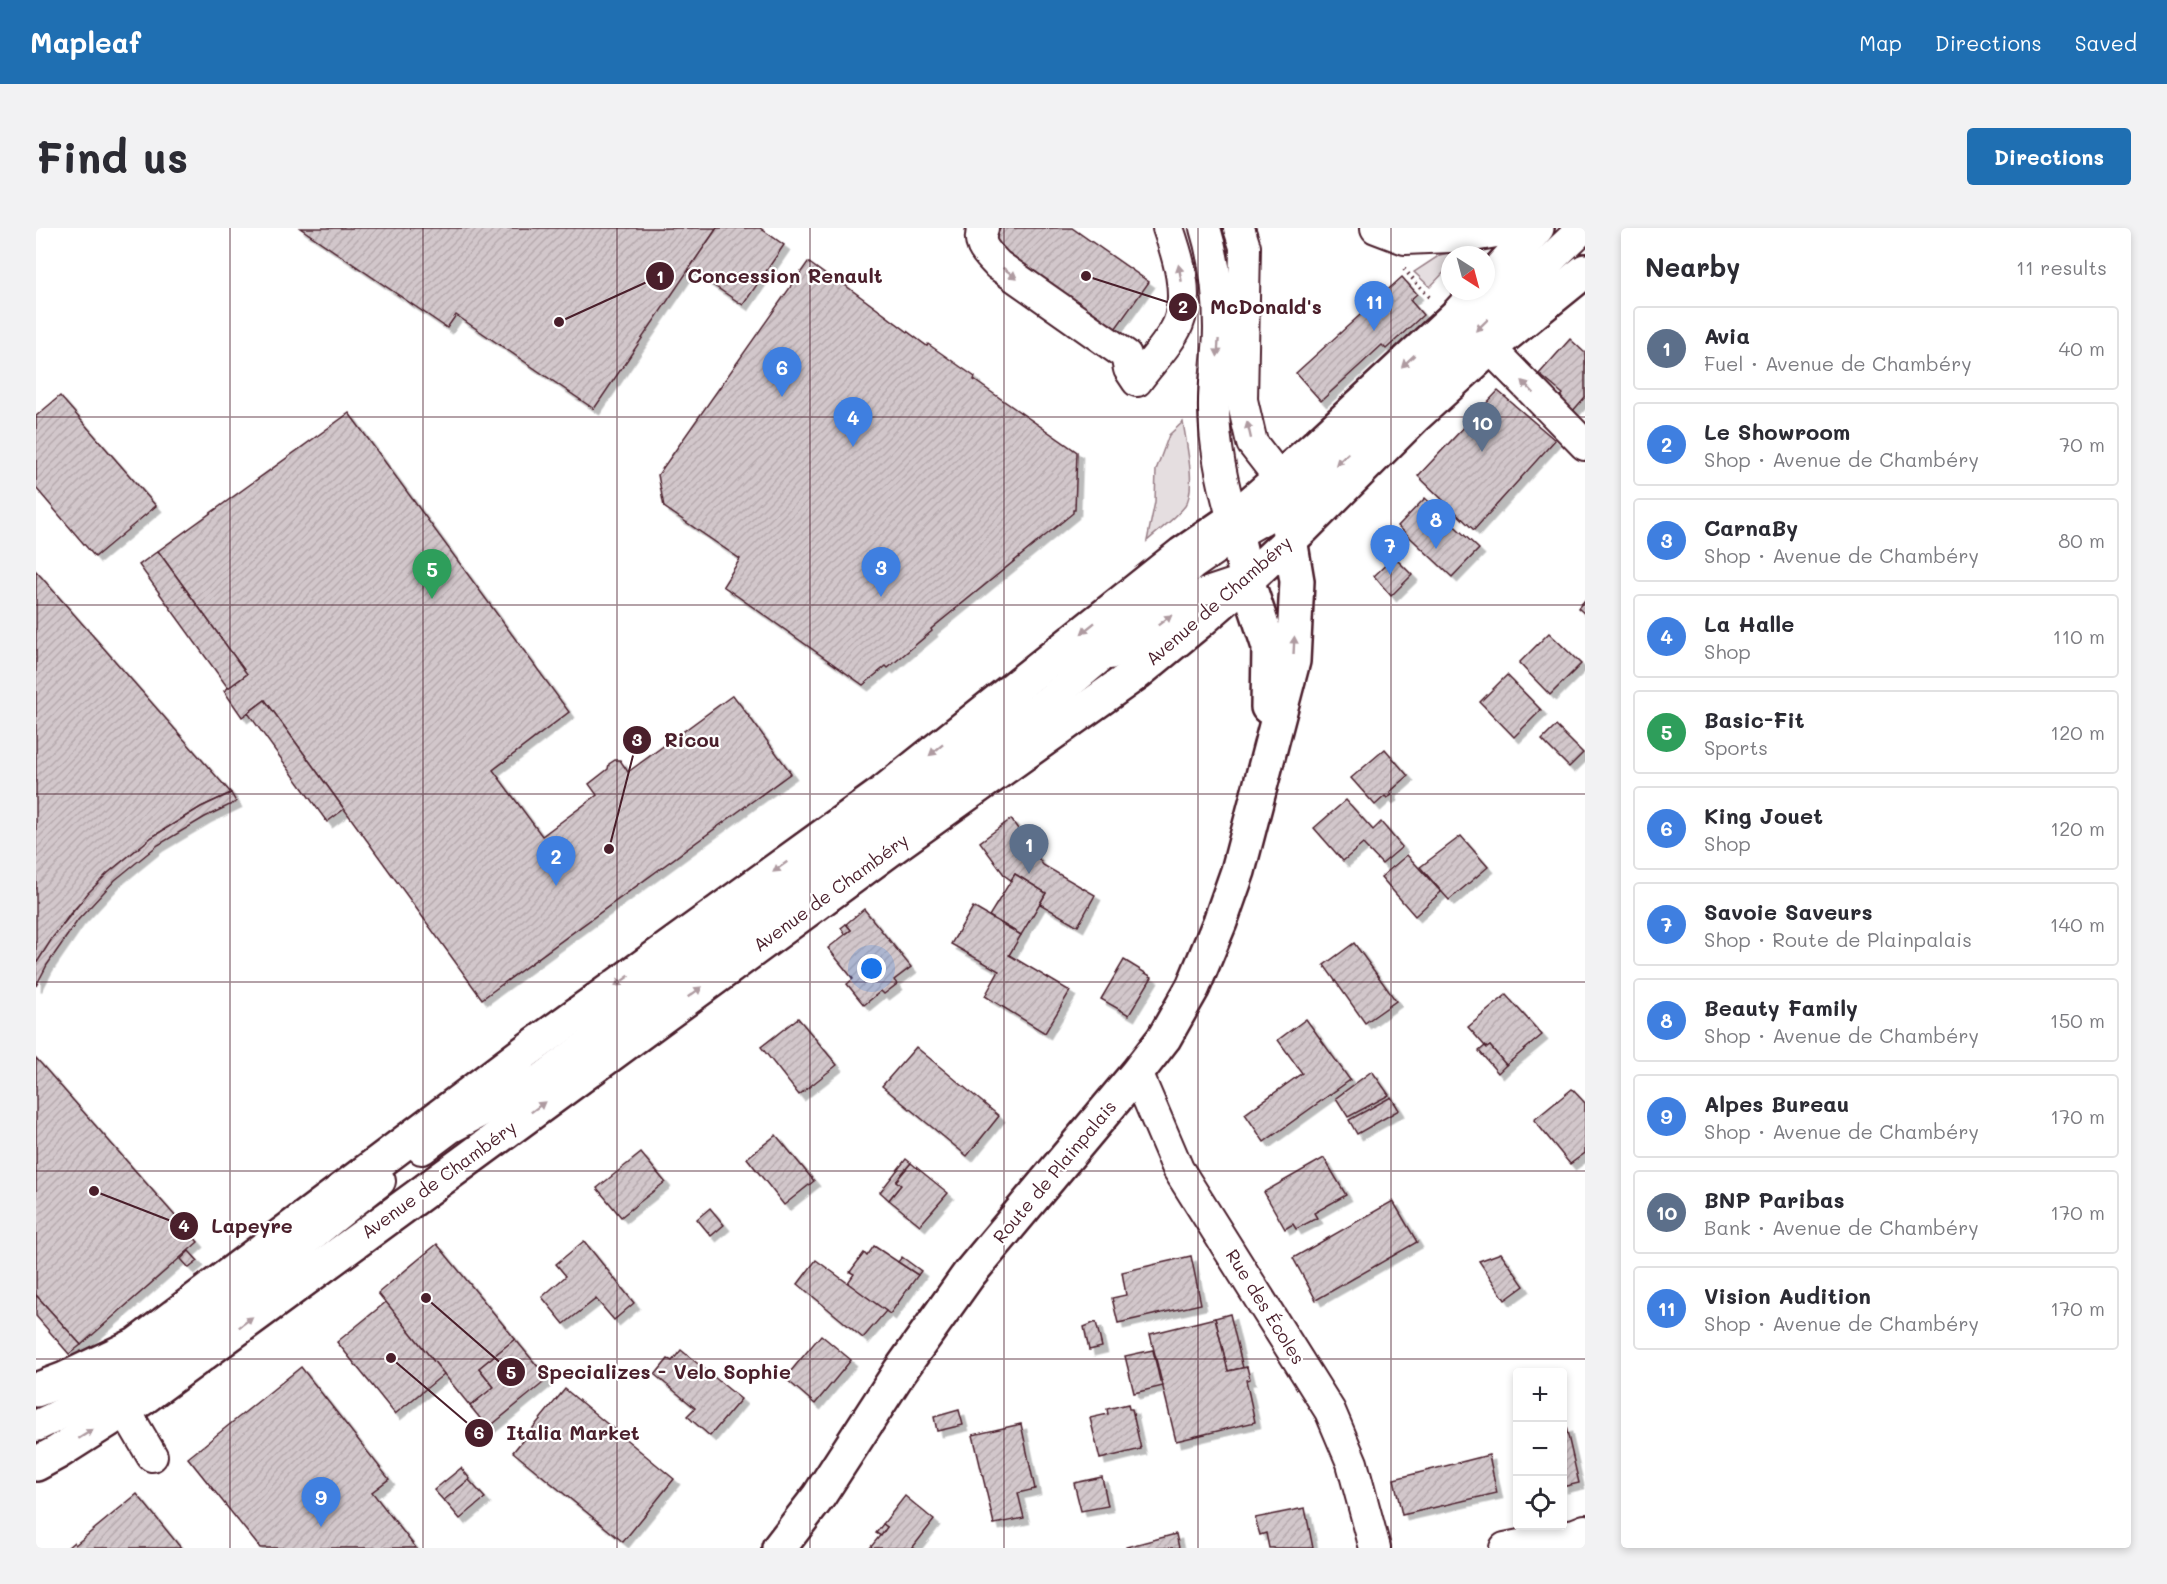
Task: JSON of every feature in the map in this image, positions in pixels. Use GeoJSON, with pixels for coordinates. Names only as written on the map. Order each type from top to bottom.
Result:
{"type":"FeatureCollection","features":[{"type":"Feature","properties":{"kind":"main road"},"geometry":{"type":"LineString","coordinates":[[1495,274],[1537,228]]}},
{"type":"Feature","properties":{"kind":"main road","name":"Avenue de Chambéry"},"geometry":{"type":"LineString","coordinates":[[36,1464],[125,1410],[880,856],[1138,672],[1247,580],[1414,417],[1500,339],[1585,271]]}},
{"type":"Feature","properties":{"kind":"main road"},"geometry":{"type":"LineString","coordinates":[[36,1390],[65,1379],[136,1345],[525,1052],[880,795],[1182,554],[1235,526],[1283,493],[1470,300]]}},
{"type":"Feature","properties":{"kind":"main road","name":"Route de Plainpalais"},"geometry":{"type":"LineString","coordinates":[[779,1548],[819,1496],[900,1371],[969,1274],[1137,1073],[1170,1028],[1193,987],[1238,871],[1293,661],[1297,581],[1283,493]]}},
{"type":"Feature","properties":{"kind":"main road","name":"Route de Plainpalais"},"geometry":{"type":"LineString","coordinates":[[1235,526],[1247,580],[1269,647],[1267,763]]}},
{"type":"Feature","properties":{"kind":"street"},"geometry":{"type":"LineString","coordinates":[[982,228],[980,243],[998,265],[1126,355],[1129,369],[1137,381],[1178,326],[1182,312],[1183,285],[1176,249],[1168,228]]}},
{"type":"Feature","properties":{"kind":"street"},"geometry":{"type":"LineString","coordinates":[[36,1426],[139,1370],[212,1317],[356,1200],[441,1135],[549,1074],[1049,700],[1097,660],[1131,619],[1235,526],[1223,486],[1216,449],[1214,408],[1219,328],[1218,293],[1213,257],[1205,228]]}},
{"type":"Feature","properties":{"kind":"street"},"geometry":{"type":"LineString","coordinates":[[1239,228],[1245,247],[1242,400],[1252,443],[1283,493],[1338,463],[1582,228]]}},
{"type":"Feature","properties":{"kind":"street"},"geometry":{"type":"LineString","coordinates":[[1376,228],[1405,239],[1473,236],[1519,228]]}},
{"type":"Feature","properties":{"kind":"street"},"geometry":{"type":"LineString","coordinates":[[1540,270],[1500,339],[1575,436]]}},
{"type":"Feature","properties":{"kind":"street"},"geometry":{"type":"LineString","coordinates":[[1097,660],[1141,638],[1195,597],[1247,580]]}},
{"type":"Feature","properties":{"kind":"street","name":"Rue des Écoles"},"geometry":{"type":"LineString","coordinates":[[1137,1073],[1178,1169],[1330,1411],[1352,1463],[1375,1548]]}},
{"type":"Feature","properties":{"kind":"street"},"geometry":{"type":"LineString","coordinates":[[125,1410],[152,1456]]}},
{"type":"Feature","properties":{"kind":"street"},"geometry":{"type":"LineString","coordinates":[[1505,1548],[1585,1530]]}},
{"type":"Feature","properties":{"kind":"shaded area"},"geometry":{"type":"Polygon","coordinates":[[[1440,255],[1441,275],[1430,287],[1414,272],[1440,255]]]}},
{"type":"Feature","properties":{"kind":"shaded area"},"geometry":{"type":"Polygon","coordinates":[[[1183,422],[1190,465],[1188,498],[1185,506],[1177,515],[1147,541],[1155,502],[1156,470],[1169,435],[1183,422]]]}},
{"type":"Feature","properties":{"kind":"building"},"geometry":{"type":"Polygon","coordinates":[[[300,228],[717,228],[594,409],[456,315],[447,328],[300,228]]]}},
{"type":"Feature","properties":{"kind":"building"},"geometry":{"type":"Polygon","coordinates":[[[717,228],[760,228],[784,245],[743,305],[689,269],[717,228]]]}},
{"type":"Feature","properties":{"kind":"building"},"geometry":{"type":"Polygon","coordinates":[[[999,228],[1072,228],[1149,282],[1113,332],[990,240],[999,228]]]}},
{"type":"Feature","properties":{"kind":"building"},"geometry":{"type":"Polygon","coordinates":[[[808,262],[833,280],[834,277],[1077,452],[1073,513],[931,629],[932,631],[888,668],[886,666],[863,685],[723,586],[740,559],[664,507],[658,475],[808,262]]]}},
{"type":"Feature","properties":{"kind":"building"},"geometry":{"type":"Polygon","coordinates":[[[1402,277],[1417,294],[1410,300],[1423,315],[1386,349],[1382,345],[1321,401],[1296,373],[1402,277]]]}},
{"type":"Feature","properties":{"kind":"building"},"geometry":{"type":"Polygon","coordinates":[[[1570,339],[1585,353],[1585,397],[1572,412],[1559,399],[1563,394],[1539,374],[1570,339]]]}},
{"type":"Feature","properties":{"kind":"building"},"geometry":{"type":"Polygon","coordinates":[[[1498,391],[1555,440],[1474,530],[1418,476],[1498,391]]]}},
{"type":"Feature","properties":{"kind":"building"},"geometry":{"type":"Polygon","coordinates":[[[60,396],[156,506],[95,557],[36,488],[36,416],[60,396]]]}},
{"type":"Feature","properties":{"kind":"building"},"geometry":{"type":"Polygon","coordinates":[[[349,413],[569,712],[493,770],[542,836],[597,795],[589,784],[608,769],[609,764],[620,760],[628,772],[733,695],[791,773],[482,999],[265,700],[242,717],[224,691],[247,674],[158,551],[349,413]]]}},
{"type":"Feature","properties":{"kind":"building"},"geometry":{"type":"Polygon","coordinates":[[[1425,498],[1479,549],[1452,577],[1398,526],[1425,498]]]}},
{"type":"Feature","properties":{"kind":"building"},"geometry":{"type":"Polygon","coordinates":[[[158,551],[247,674],[228,688],[139,565],[158,551]]]}},
{"type":"Feature","properties":{"kind":"building"},"geometry":{"type":"Polygon","coordinates":[[[1394,557],[1412,575],[1391,596],[1374,576],[1394,557]]]}},
{"type":"Feature","properties":{"kind":"building"},"geometry":{"type":"Polygon","coordinates":[[[36,571],[231,793],[201,807],[152,837],[108,873],[70,914],[36,964],[36,571]]]}},
{"type":"Feature","properties":{"kind":"building"},"geometry":{"type":"Polygon","coordinates":[[[1585,600],[1585,614],[1578,608],[1585,600]]]}},
{"type":"Feature","properties":{"kind":"building"},"geometry":{"type":"Polygon","coordinates":[[[1549,633],[1581,664],[1550,695],[1519,663],[1549,633]]]}},
{"type":"Feature","properties":{"kind":"building"},"geometry":{"type":"Polygon","coordinates":[[[1507,675],[1541,710],[1514,737],[1480,702],[1507,675]]]}},
{"type":"Feature","properties":{"kind":"building"},"geometry":{"type":"Polygon","coordinates":[[[265,700],[344,809],[327,822],[248,713],[265,700]]]}},
{"type":"Feature","properties":{"kind":"building"},"geometry":{"type":"Polygon","coordinates":[[[1556,726],[1583,753],[1569,767],[1542,740],[1556,726]]]}},
{"type":"Feature","properties":{"kind":"building"},"geometry":{"type":"Polygon","coordinates":[[[1385,749],[1408,776],[1390,792],[1392,795],[1387,798],[1385,796],[1375,805],[1351,778],[1385,749]]]}},
{"type":"Feature","properties":{"kind":"building"},"geometry":{"type":"Polygon","coordinates":[[[231,793],[236,802],[205,817],[158,845],[115,880],[78,920],[47,965],[36,986],[36,964],[53,937],[88,893],[108,873],[152,837],[201,807],[231,793]]]}},
{"type":"Feature","properties":{"kind":"building"},"geometry":{"type":"Polygon","coordinates":[[[1346,800],[1373,830],[1381,822],[1402,847],[1382,864],[1363,844],[1343,861],[1314,828],[1346,800]]]}},
{"type":"Feature","properties":{"kind":"building"},"geometry":{"type":"Polygon","coordinates":[[[1011,819],[1043,865],[1095,895],[1078,926],[1040,904],[1046,893],[1015,874],[1011,880],[1005,876],[980,842],[1011,819]]]}},
{"type":"Feature","properties":{"kind":"building"},"geometry":{"type":"Polygon","coordinates":[[[1461,836],[1488,867],[1449,900],[1420,867],[1461,836]]]}},
{"type":"Feature","properties":{"kind":"building"},"geometry":{"type":"Polygon","coordinates":[[[1407,855],[1441,892],[1415,916],[1381,877],[1407,855]]]}},
{"type":"Feature","properties":{"kind":"building"},"geometry":{"type":"Polygon","coordinates":[[[1015,874],[1046,893],[1021,935],[989,916],[1015,874]]]}},
{"type":"Feature","properties":{"kind":"building"},"geometry":{"type":"Polygon","coordinates":[[[973,907],[1021,935],[1009,955],[1070,991],[1045,1033],[985,996],[999,971],[951,944],[973,907]]]}},
{"type":"Feature","properties":{"kind":"building"},"geometry":{"type":"Polygon","coordinates":[[[864,909],[911,967],[894,980],[897,984],[884,994],[881,991],[864,1005],[847,984],[853,979],[828,948],[851,930],[846,924],[864,909]]]}},
{"type":"Feature","properties":{"kind":"building"},"geometry":{"type":"Polygon","coordinates":[[[846,924],[851,930],[845,934],[841,928],[846,924]]]}},
{"type":"Feature","properties":{"kind":"building"},"geometry":{"type":"Polygon","coordinates":[[[1354,943],[1396,1001],[1365,1023],[1324,965],[1354,943]]]}},
{"type":"Feature","properties":{"kind":"building"},"geometry":{"type":"Polygon","coordinates":[[[1124,960],[1152,977],[1129,1015],[1101,999],[1124,960]]]}},
{"type":"Feature","properties":{"kind":"building"},"geometry":{"type":"Polygon","coordinates":[[[1506,995],[1542,1035],[1506,1065],[1490,1046],[1487,1048],[1468,1027],[1506,995]]]}},
{"type":"Feature","properties":{"kind":"building"},"geometry":{"type":"Polygon","coordinates":[[[798,1018],[837,1065],[799,1095],[761,1047],[798,1018]]]}},
{"type":"Feature","properties":{"kind":"building"},"geometry":{"type":"Polygon","coordinates":[[[1306,1019],[1350,1080],[1264,1142],[1245,1114],[1302,1073],[1278,1040],[1306,1019]]]}},
{"type":"Feature","properties":{"kind":"building"},"geometry":{"type":"Polygon","coordinates":[[[1485,1046],[1487,1048],[1490,1046],[1506,1065],[1498,1073],[1479,1051],[1485,1046]]]}},
{"type":"Feature","properties":{"kind":"building"},"geometry":{"type":"Polygon","coordinates":[[[916,1047],[999,1116],[967,1156],[882,1086],[916,1047]]]}},
{"type":"Feature","properties":{"kind":"building"},"geometry":{"type":"Polygon","coordinates":[[[36,1058],[198,1242],[81,1345],[36,1295],[36,1058]]]}},
{"type":"Feature","properties":{"kind":"building"},"geometry":{"type":"Polygon","coordinates":[[[1372,1071],[1389,1095],[1348,1117],[1336,1098],[1372,1071]]]}},
{"type":"Feature","properties":{"kind":"building"},"geometry":{"type":"Polygon","coordinates":[[[1572,1089],[1585,1103],[1585,1153],[1570,1164],[1534,1120],[1572,1089]]]}},
{"type":"Feature","properties":{"kind":"building"},"geometry":{"type":"Polygon","coordinates":[[[1391,1097],[1399,1110],[1357,1134],[1349,1120],[1391,1097]]]}},
{"type":"Feature","properties":{"kind":"building"},"geometry":{"type":"Polygon","coordinates":[[[776,1135],[814,1181],[784,1205],[747,1158],[776,1135]]]}},
{"type":"Feature","properties":{"kind":"building"},"geometry":{"type":"Polygon","coordinates":[[[641,1153],[665,1182],[621,1217],[597,1188],[641,1153]]]}},
{"type":"Feature","properties":{"kind":"building"},"geometry":{"type":"Polygon","coordinates":[[[1324,1158],[1346,1195],[1314,1213],[1317,1218],[1296,1229],[1293,1224],[1285,1229],[1264,1192],[1324,1158]]]}},
{"type":"Feature","properties":{"kind":"building"},"geometry":{"type":"Polygon","coordinates":[[[906,1159],[911,1163],[896,1181],[901,1185],[889,1200],[880,1192],[906,1159]]]}},
{"type":"Feature","properties":{"kind":"building"},"geometry":{"type":"Polygon","coordinates":[[[911,1163],[948,1193],[920,1225],[889,1200],[901,1185],[896,1181],[911,1163]]]}},
{"type":"Feature","properties":{"kind":"building"},"geometry":{"type":"Polygon","coordinates":[[[1393,1201],[1417,1242],[1316,1300],[1293,1258],[1393,1201]]]}},
{"type":"Feature","properties":{"kind":"building"},"geometry":{"type":"Polygon","coordinates":[[[710,1208],[724,1225],[711,1236],[697,1219],[710,1208]]]}},
{"type":"Feature","properties":{"kind":"building"},"geometry":{"type":"Polygon","coordinates":[[[584,1241],[634,1303],[614,1320],[596,1299],[564,1324],[542,1297],[566,1276],[556,1264],[584,1241]]]}},
{"type":"Feature","properties":{"kind":"building"},"geometry":{"type":"Polygon","coordinates":[[[437,1244],[515,1339],[479,1368],[494,1387],[470,1406],[378,1293],[437,1244]]]}},
{"type":"Feature","properties":{"kind":"building"},"geometry":{"type":"Polygon","coordinates":[[[874,1246],[918,1275],[890,1314],[847,1284],[854,1274],[850,1272],[864,1253],[867,1256],[874,1246]]]}},
{"type":"Feature","properties":{"kind":"building"},"geometry":{"type":"Polygon","coordinates":[[[189,1251],[198,1261],[189,1268],[181,1259],[189,1251]]]}},
{"type":"Feature","properties":{"kind":"building"},"geometry":{"type":"Polygon","coordinates":[[[1501,1253],[1524,1286],[1505,1300],[1479,1261],[1501,1253]]]}},
{"type":"Feature","properties":{"kind":"building"},"geometry":{"type":"Polygon","coordinates":[[[1191,1256],[1201,1304],[1118,1323],[1112,1298],[1126,1295],[1122,1272],[1191,1256]]]}},
{"type":"Feature","properties":{"kind":"building"},"geometry":{"type":"Polygon","coordinates":[[[902,1257],[921,1271],[918,1275],[898,1262],[902,1257]]]}},
{"type":"Feature","properties":{"kind":"building"},"geometry":{"type":"Polygon","coordinates":[[[816,1260],[886,1311],[863,1338],[798,1284],[816,1260]]]}},
{"type":"Feature","properties":{"kind":"building"},"geometry":{"type":"Polygon","coordinates":[[[36,1295],[81,1345],[69,1354],[36,1316],[36,1295]]]}},
{"type":"Feature","properties":{"kind":"building"},"geometry":{"type":"Polygon","coordinates":[[[386,1302],[444,1374],[395,1414],[337,1342],[386,1302]]]}},
{"type":"Feature","properties":{"kind":"building"},"geometry":{"type":"Polygon","coordinates":[[[1230,1314],[1243,1368],[1228,1371],[1215,1318],[1230,1314]]]}},
{"type":"Feature","properties":{"kind":"building"},"geometry":{"type":"Polygon","coordinates":[[[1215,1318],[1228,1371],[1247,1367],[1250,1379],[1246,1380],[1255,1422],[1176,1441],[1150,1334],[1215,1318]]]}},
{"type":"Feature","properties":{"kind":"building"},"geometry":{"type":"Polygon","coordinates":[[[1096,1322],[1102,1347],[1089,1350],[1084,1327],[1096,1322]]]}},
{"type":"Feature","properties":{"kind":"building"},"geometry":{"type":"Polygon","coordinates":[[[821,1335],[851,1360],[815,1404],[785,1378],[821,1335]]]}},
{"type":"Feature","properties":{"kind":"building"},"geometry":{"type":"Polygon","coordinates":[[[515,1339],[548,1379],[488,1428],[470,1406],[494,1387],[479,1368],[515,1339]]]}},
{"type":"Feature","properties":{"kind":"building"},"geometry":{"type":"Polygon","coordinates":[[[681,1350],[741,1399],[710,1436],[687,1416],[695,1408],[655,1375],[668,1359],[672,1361],[681,1350]]]}},
{"type":"Feature","properties":{"kind":"building"},"geometry":{"type":"Polygon","coordinates":[[[1153,1350],[1163,1386],[1134,1393],[1125,1356],[1153,1350]]]}},
{"type":"Feature","properties":{"kind":"building"},"geometry":{"type":"Polygon","coordinates":[[[301,1367],[389,1479],[372,1492],[416,1548],[260,1548],[188,1458],[301,1367]]]}},
{"type":"Feature","properties":{"kind":"building"},"geometry":{"type":"Polygon","coordinates":[[[565,1389],[674,1479],[623,1542],[513,1452],[565,1389]]]}},
{"type":"Feature","properties":{"kind":"building"},"geometry":{"type":"Polygon","coordinates":[[[1128,1404],[1129,1409],[1132,1409],[1141,1449],[1100,1459],[1090,1418],[1108,1414],[1107,1409],[1128,1404]]]}},
{"type":"Feature","properties":{"kind":"building"},"geometry":{"type":"Polygon","coordinates":[[[959,1410],[963,1425],[937,1431],[934,1417],[959,1410]]]}},
{"type":"Feature","properties":{"kind":"building"},"geometry":{"type":"Polygon","coordinates":[[[1021,1424],[1035,1489],[1018,1493],[1024,1518],[994,1524],[973,1435],[1021,1424]]]}},
{"type":"Feature","properties":{"kind":"building"},"geometry":{"type":"Polygon","coordinates":[[[1567,1431],[1579,1483],[1567,1486],[1567,1431]]]}},
{"type":"Feature","properties":{"kind":"building"},"geometry":{"type":"Polygon","coordinates":[[[1489,1455],[1497,1493],[1402,1515],[1394,1479],[1489,1455]]]}},
{"type":"Feature","properties":{"kind":"building"},"geometry":{"type":"Polygon","coordinates":[[[461,1468],[470,1479],[444,1501],[434,1490],[461,1468]]]}},
{"type":"Feature","properties":{"kind":"building"},"geometry":{"type":"Polygon","coordinates":[[[1102,1477],[1108,1506],[1081,1511],[1074,1483],[1102,1477]]]}},
{"type":"Feature","properties":{"kind":"building"},"geometry":{"type":"Polygon","coordinates":[[[469,1480],[485,1498],[460,1519],[444,1500],[469,1480]]]}},
{"type":"Feature","properties":{"kind":"building"},"geometry":{"type":"Polygon","coordinates":[[[137,1494],[181,1548],[67,1548],[74,1542],[75,1545],[137,1494]]]}},
{"type":"Feature","properties":{"kind":"building"},"geometry":{"type":"Polygon","coordinates":[[[905,1496],[934,1520],[914,1548],[870,1548],[887,1527],[883,1524],[905,1496]]]}},
{"type":"Feature","properties":{"kind":"building"},"geometry":{"type":"Polygon","coordinates":[[[1305,1508],[1313,1548],[1269,1548],[1266,1533],[1260,1535],[1255,1518],[1305,1508]]]}},
{"type":"Feature","properties":{"kind":"building"},"geometry":{"type":"Polygon","coordinates":[[[883,1524],[887,1527],[881,1536],[876,1533],[883,1524]]]}},
{"type":"Feature","properties":{"kind":"building"},"geometry":{"type":"Polygon","coordinates":[[[1176,1534],[1179,1548],[1126,1548],[1126,1547],[1176,1534]]]}},
{"type":"Feature","properties":{"kind":"place","name":"McDonald's"},"geometry":{"type":"Point","coordinates":[1086,276]}},
{"type":"Feature","properties":{"kind":"place","name":"Concession Renault"},"geometry":{"type":"Point","coordinates":[559,322]}},
{"type":"Feature","properties":{"kind":"place","name":"Vision Audition"},"geometry":{"type":"Point","coordinates":[1374,331]}},
{"type":"Feature","properties":{"kind":"place","name":"King Jouet"},"geometry":{"type":"Point","coordinates":[782,397]}},
{"type":"Feature","properties":{"kind":"place","name":"La Halle"},"geometry":{"type":"Point","coordinates":[853,447]}},
{"type":"Feature","properties":{"kind":"place","name":"BNP Paribas"},"geometry":{"type":"Point","coordinates":[1482,452]}},
{"type":"Feature","properties":{"kind":"place","name":"Beauty Family"},"geometry":{"type":"Point","coordinates":[1436,549]}},
{"type":"Feature","properties":{"kind":"place","name":"Savoie Saveurs"},"geometry":{"type":"Point","coordinates":[1390,575]}},
{"type":"Feature","properties":{"kind":"place","name":"CarnaBy"},"geometry":{"type":"Point","coordinates":[881,597]}},
{"type":"Feature","properties":{"kind":"place","name":"Basic-Fit"},"geometry":{"type":"Point","coordinates":[432,599]}},
{"type":"Feature","properties":{"kind":"place","name":"Ricou"},"geometry":{"type":"Point","coordinates":[609,849]}},
{"type":"Feature","properties":{"kind":"place","name":"Avia"},"geometry":{"type":"Point","coordinates":[1029,874]}},
{"type":"Feature","properties":{"kind":"place","name":"Le Showroom"},"geometry":{"type":"Point","coordinates":[556,886]}},
{"type":"Feature","properties":{"kind":"place","name":"Lapeyre"},"geometry":{"type":"Point","coordinates":[94,1191]}},
{"type":"Feature","properties":{"kind":"place","name":"Specializes - Velo Sophie"},"geometry":{"type":"Point","coordinates":[426,1298]}},
{"type":"Feature","properties":{"kind":"place","name":"Italia Market"},"geometry":{"type":"Point","coordinates":[391,1358]}},
{"type":"Feature","properties":{"kind":"place","name":"Alpes Bureau"},"geometry":{"type":"Point","coordinates":[321,1527]}}]}
